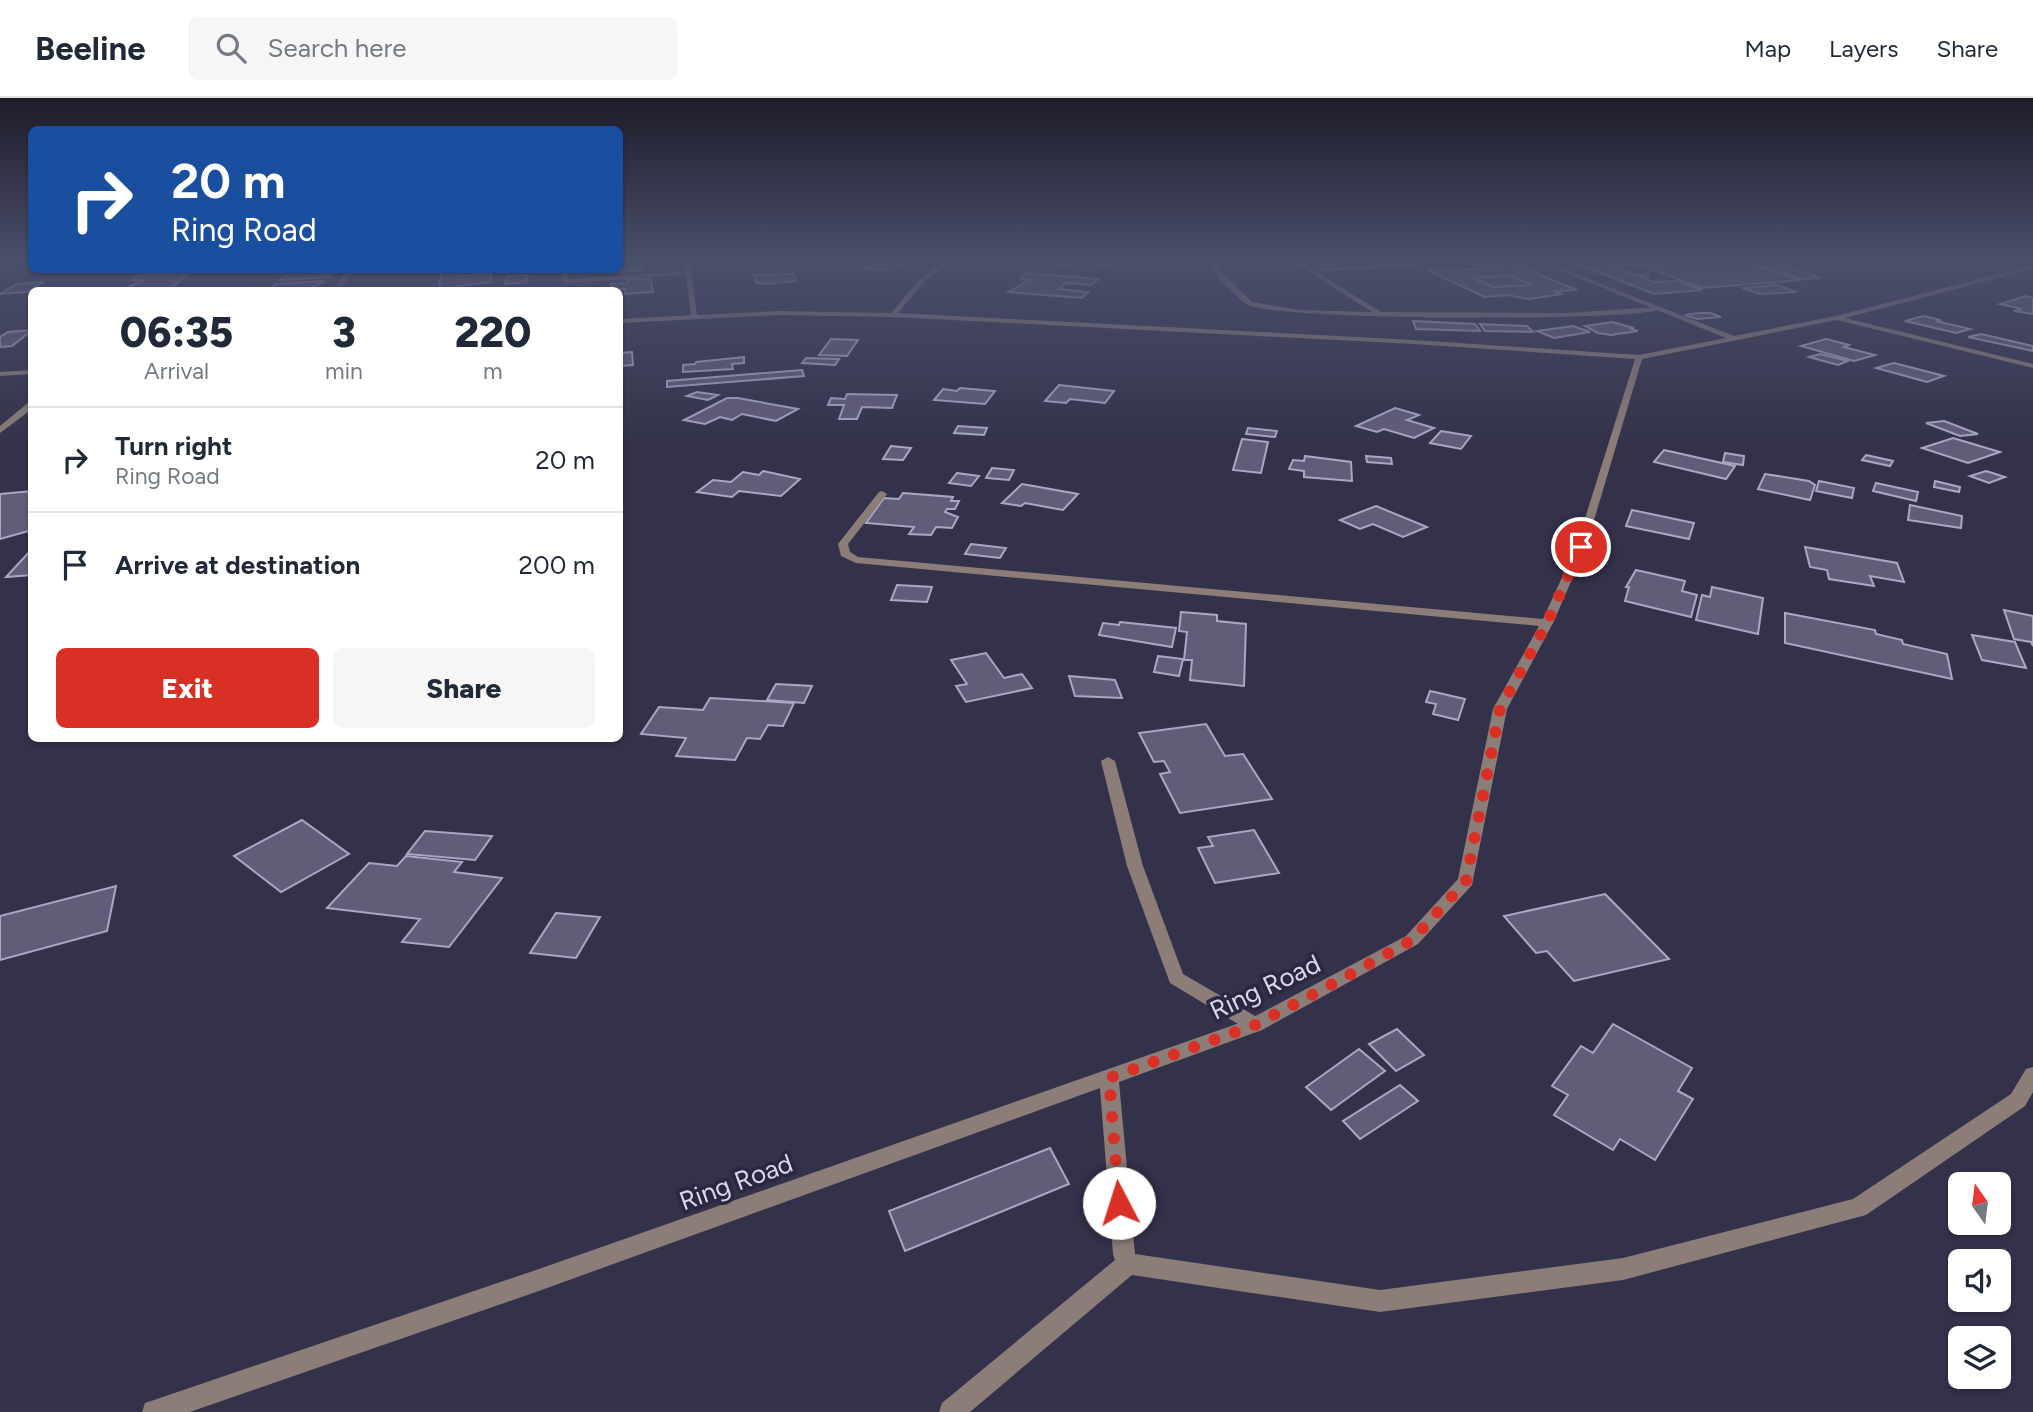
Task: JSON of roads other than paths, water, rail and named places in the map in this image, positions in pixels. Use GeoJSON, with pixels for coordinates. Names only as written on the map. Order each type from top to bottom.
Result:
{"type":"FeatureCollection","features":[{"type":"Feature","properties":{"kind":"street"},"geometry":{"type":"LineString","coordinates":[[1016,321],[1400,341],[1639,357],[1819,321]]}},
{"type":"Feature","properties":{"kind":"street"},"geometry":{"type":"LineString","coordinates":[[1691,321],[1734,338]]}},
{"type":"Feature","properties":{"kind":"street"},"geometry":{"type":"LineString","coordinates":[[1850,321],[2033,366]]}},
{"type":"Feature","properties":{"kind":"street","name":"Ring Road"},"geometry":{"type":"LineString","coordinates":[[154,1412],[536,1282],[1255,1025],[1412,940],[1466,881],[1500,709],[1547,623],[1581,547],[1639,357]]}},
{"type":"Feature","properties":{"kind":"street"},"geometry":{"type":"LineString","coordinates":[[0,374],[28,372]]}},
{"type":"Feature","properties":{"kind":"street"},"geometry":{"type":"LineString","coordinates":[[0,430],[28,407]]}},
{"type":"Feature","properties":{"kind":"street"},"geometry":{"type":"LineString","coordinates":[[882,494],[843,544],[845,554],[856,561],[1547,623]]}},
{"type":"Feature","properties":{"kind":"street"},"geometry":{"type":"LineString","coordinates":[[1108,761],[1135,866],[1176,978],[1255,1025]]}},
{"type":"Feature","properties":{"kind":"street"},"geometry":{"type":"LineString","coordinates":[[951,1412],[1128,1264],[1380,1301],[1623,1269],[1858,1208],[2018,1100],[2033,1075]]}},
{"type":"Feature","properties":{"kind":"street"},"geometry":{"type":"LineString","coordinates":[[1109,1078],[1124,1254],[1128,1264]]}}]}
